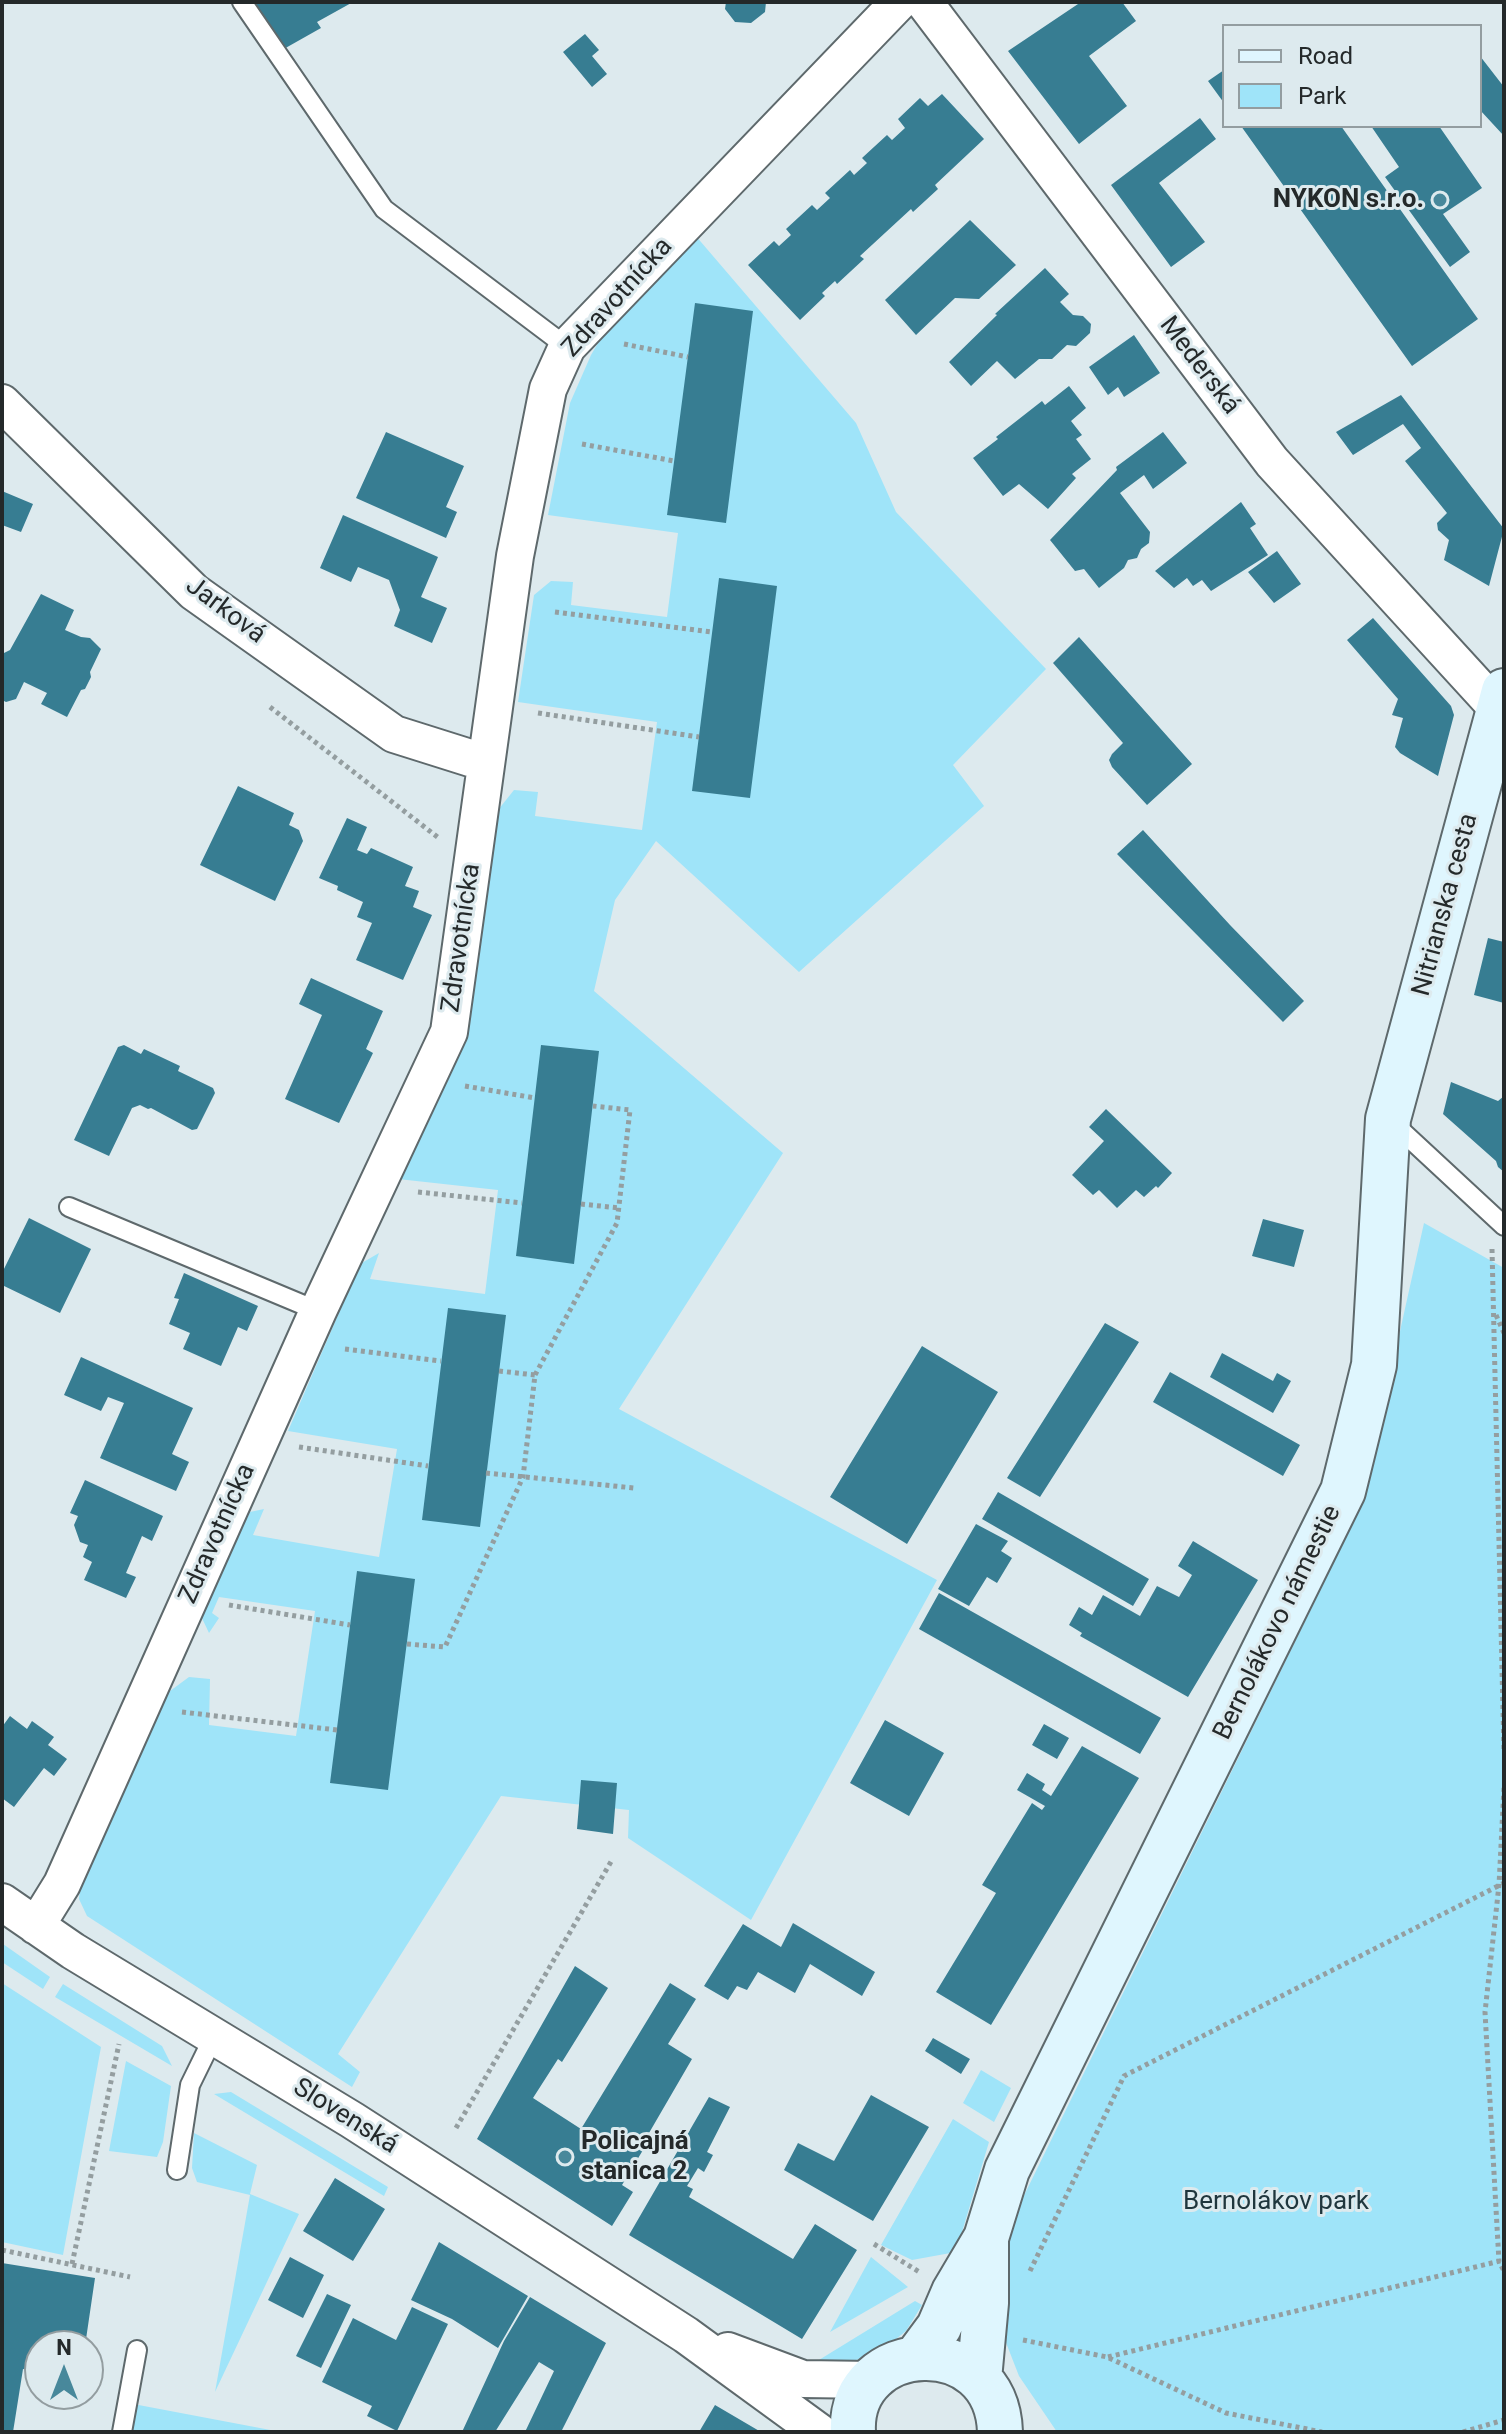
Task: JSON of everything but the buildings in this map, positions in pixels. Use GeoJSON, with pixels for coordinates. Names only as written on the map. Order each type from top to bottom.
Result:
{"type":"FeatureCollection","features":[{"type":"Feature","properties":{"kind":"main road","name":"Nitrianska cesta"},"geometry":{"type":"LineString","coordinates":[[1388,1119],[1501,700]]}},
{"type":"Feature","properties":{"kind":"main road","name":"Bernolákovo námestie"},"geometry":{"type":"LineString","coordinates":[[916,2358],[939,2327],[954,2292],[986,2238],[1007,2170],[1343,1491],[1374,1365],[1388,1119]]}},
{"type":"Feature","properties":{"kind":"main road","name":"Bernolákovo námestie"},"geometry":{"type":"LineString","coordinates":[[986,2238],[986,2303],[1000,2414]]}},
{"type":"Feature","properties":{"kind":"main road","name":"Bernolákovo námestie"},"geometry":{"type":"LineString","coordinates":[[916,2358],[933,2357],[966,2368],[1000,2414]]}},
{"type":"Feature","properties":{"kind":"main road"},"geometry":{"type":"LineString","coordinates":[[853,2432],[856,2408],[873,2380],[885,2369],[916,2358]]}},
{"type":"Feature","properties":{"kind":"street","name":"Zdravotnícka"},"geometry":{"type":"LineString","coordinates":[[36,1926],[68,1871],[318,1311],[449,1032],[515,556],[548,389],[567,347],[899,2]]}},
{"type":"Feature","properties":{"kind":"street","name":"Mederská"},"geometry":{"type":"LineString","coordinates":[[924,2],[1272,462],[1501,700]]}},
{"type":"Feature","properties":{"kind":"street","name":"Jarková"},"geometry":{"type":"LineString","coordinates":[[2,403],[194,592],[394,734],[486,763]]}},
{"type":"Feature","properties":{"kind":"street","name":"Slovenská"},"geometry":{"type":"LineString","coordinates":[[2,1902],[352,2120],[686,2335],[819,2432]]}},
{"type":"Feature","properties":{"kind":"street","name":"Slovenská"},"geometry":{"type":"LineString","coordinates":[[686,2335],[803,2379],[873,2380]]}},
{"type":"Feature","properties":{"kind":"lane"},"geometry":{"type":"LineString","coordinates":[[242,2],[384,209],[567,347]]}},
{"type":"Feature","properties":{"kind":"lane"},"geometry":{"type":"LineString","coordinates":[[1388,1119],[1497,1219]]}},
{"type":"Feature","properties":{"kind":"lane"},"geometry":{"type":"LineString","coordinates":[[69,1207],[318,1311]]}},
{"type":"Feature","properties":{"kind":"lane"},"geometry":{"type":"LineString","coordinates":[[177,2170],[190,2085],[214,2036]]}},
{"type":"Feature","properties":{"kind":"lane"},"geometry":{"type":"LineString","coordinates":[[122,2432],[137,2350]]}},
{"type":"Feature","properties":{"kind":"path"},"geometry":{"type":"LineString","coordinates":[[619,343],[688,357]]}},
{"type":"Feature","properties":{"kind":"path"},"geometry":{"type":"LineString","coordinates":[[582,444],[674,461]]}},
{"type":"Feature","properties":{"kind":"path"},"geometry":{"type":"LineString","coordinates":[[555,612],[712,632]]}},
{"type":"Feature","properties":{"kind":"path"},"geometry":{"type":"LineString","coordinates":[[270,707],[450,847]]}},
{"type":"Feature","properties":{"kind":"path"},"geometry":{"type":"LineString","coordinates":[[538,713],[699,737]]}},
{"type":"Feature","properties":{"kind":"path"},"geometry":{"type":"LineString","coordinates":[[464,1086],[535,1098]]}},
{"type":"Feature","properties":{"kind":"path"},"geometry":{"type":"LineString","coordinates":[[407,1644],[445,1647],[523,1477],[535,1375],[617,1223],[630,1110],[593,1106]]}},
{"type":"Feature","properties":{"kind":"path"},"geometry":{"type":"LineString","coordinates":[[418,1192],[522,1203]]}},
{"type":"Feature","properties":{"kind":"path"},"geometry":{"type":"LineString","coordinates":[[581,1204],[619,1208]]}},
{"type":"Feature","properties":{"kind":"path"},"geometry":{"type":"LineString","coordinates":[[1497,1219],[1495,1312],[1504,1752]]}},
{"type":"Feature","properties":{"kind":"path"},"geometry":{"type":"LineString","coordinates":[[1495,1312],[1504,1333]]}},
{"type":"Feature","properties":{"kind":"path"},"geometry":{"type":"LineString","coordinates":[[345,1349],[441,1361]]}},
{"type":"Feature","properties":{"kind":"path"},"geometry":{"type":"LineString","coordinates":[[499,1371],[535,1375]]}},
{"type":"Feature","properties":{"kind":"path"},"geometry":{"type":"LineString","coordinates":[[299,1447],[428,1466]]}},
{"type":"Feature","properties":{"kind":"path"},"geometry":{"type":"LineString","coordinates":[[486,1473],[634,1488]]}},
{"type":"Feature","properties":{"kind":"path"},"geometry":{"type":"LineString","coordinates":[[229,1605],[350,1625]]}},
{"type":"Feature","properties":{"kind":"path"},"geometry":{"type":"LineString","coordinates":[[182,1712],[337,1730]]}},
{"type":"Feature","properties":{"kind":"path"},"geometry":{"type":"LineString","coordinates":[[1504,1788],[1502,1884],[1485,2012],[1504,2271]]}},
{"type":"Feature","properties":{"kind":"path"},"geometry":{"type":"LineString","coordinates":[[456,2128],[612,1860]]}},
{"type":"Feature","properties":{"kind":"path"},"geometry":{"type":"LineString","coordinates":[[1024,2282],[1124,2076],[1502,1884]]}},
{"type":"Feature","properties":{"kind":"path"},"geometry":{"type":"LineString","coordinates":[[72,2264],[119,2044]]}},
{"type":"Feature","properties":{"kind":"path"},"geometry":{"type":"LineString","coordinates":[[874,2244],[927,2277]]}},
{"type":"Feature","properties":{"kind":"path"},"geometry":{"type":"LineString","coordinates":[[2,2250],[130,2277]]}},
{"type":"Feature","properties":{"kind":"path"},"geometry":{"type":"LineString","coordinates":[[1107,2357],[1501,2261]]}},
{"type":"Feature","properties":{"kind":"path"},"geometry":{"type":"LineString","coordinates":[[1018,2339],[1107,2357],[1226,2413],[1322,2432]]}},
{"type":"Feature","properties":{"kind":"path"},"geometry":{"type":"LineString","coordinates":[[1463,2432],[1504,2420]]}},
{"type":"Feature","properties":{"kind":"green space"},"geometry":{"type":"Polygon","coordinates":[[[695,235],[856,423],[896,512],[1046,669],[953,765],[984,806],[799,972],[656,841],[615,900],[594,991],[783,1153],[619,1409],[937,1580],[751,1920],[628,1838],[629,1810],[501,1796],[338,2054],[360,2072],[352,2087],[87,1916],[79,1899],[81,1878],[166,1694],[189,1677],[210,1679],[209,1725],[296,1736],[315,1611],[219,1597],[212,1613],[219,1618],[209,1633],[200,1614],[250,1512],[264,1509],[253,1535],[379,1557],[397,1449],[288,1431],[360,1264],[379,1253],[370,1279],[485,1294],[498,1190],[398,1179],[458,1042],[498,810],[514,790],[538,792],[535,816],[642,830],[657,722],[518,702],[534,595],[551,581],[573,582],[571,605],[667,617],[678,533],[548,515],[570,403],[591,355],[608,326],[695,235]]]}},
{"type":"Feature","properties":{"kind":"green space","name":"Bernolákov park"},"geometry":{"type":"Polygon","coordinates":[[[1424,1223],[1504,1268],[1504,2432],[1057,2432],[1019,2376],[996,2317],[988,2269],[1361,1507],[1424,1223]]]}},
{"type":"Feature","properties":{"kind":"green space"},"geometry":{"type":"Polygon","coordinates":[[[3,1944],[50,1977],[43,1989],[2,1962],[3,1944]]]}},
{"type":"Feature","properties":{"kind":"green space"},"geometry":{"type":"Polygon","coordinates":[[[2,1983],[101,2047],[63,2255],[2,2242],[2,1983]]]}},
{"type":"Feature","properties":{"kind":"green space"},"geometry":{"type":"Polygon","coordinates":[[[63,1984],[162,2046],[172,2066],[55,1997],[63,1984]]]}},
{"type":"Feature","properties":{"kind":"green space"},"geometry":{"type":"Polygon","coordinates":[[[126,2061],[171,2086],[163,2142],[157,2157],[109,2151],[126,2061]]]}},
{"type":"Feature","properties":{"kind":"green space"},"geometry":{"type":"Polygon","coordinates":[[[981,2070],[1011,2088],[994,2122],[963,2103],[981,2070]]]}},
{"type":"Feature","properties":{"kind":"green space"},"geometry":{"type":"Polygon","coordinates":[[[231,2092],[388,2187],[384,2196],[214,2094],[231,2092]]]}},
{"type":"Feature","properties":{"kind":"green space"},"geometry":{"type":"Polygon","coordinates":[[[953,2119],[989,2142],[956,2252],[912,2260],[881,2245],[953,2119]]]}},
{"type":"Feature","properties":{"kind":"green space"},"geometry":{"type":"Polygon","coordinates":[[[194,2133],[257,2165],[250,2194],[299,2214],[215,2392],[250,2195],[197,2182],[192,2168],[194,2133]]]}},
{"type":"Feature","properties":{"kind":"green space"},"geometry":{"type":"Polygon","coordinates":[[[871,2257],[908,2287],[830,2332],[871,2257]]]}},
{"type":"Feature","properties":{"kind":"green space"},"geometry":{"type":"Polygon","coordinates":[[[915,2301],[922,2305],[906,2331],[881,2351],[842,2365],[814,2363],[915,2301]]]}},
{"type":"Feature","properties":{"kind":"green space"},"geometry":{"type":"Polygon","coordinates":[[[128,2403],[281,2432],[118,2432],[128,2403]]]}},
{"type":"Feature","properties":{"kind":"place","name":"NYKON s.r.o."},"geometry":{"type":"Point","coordinates":[1440,200]}},
{"type":"Feature","properties":{"kind":"place","name":"Policajná stanica 2"},"geometry":{"type":"Point","coordinates":[565,2157]}}]}
